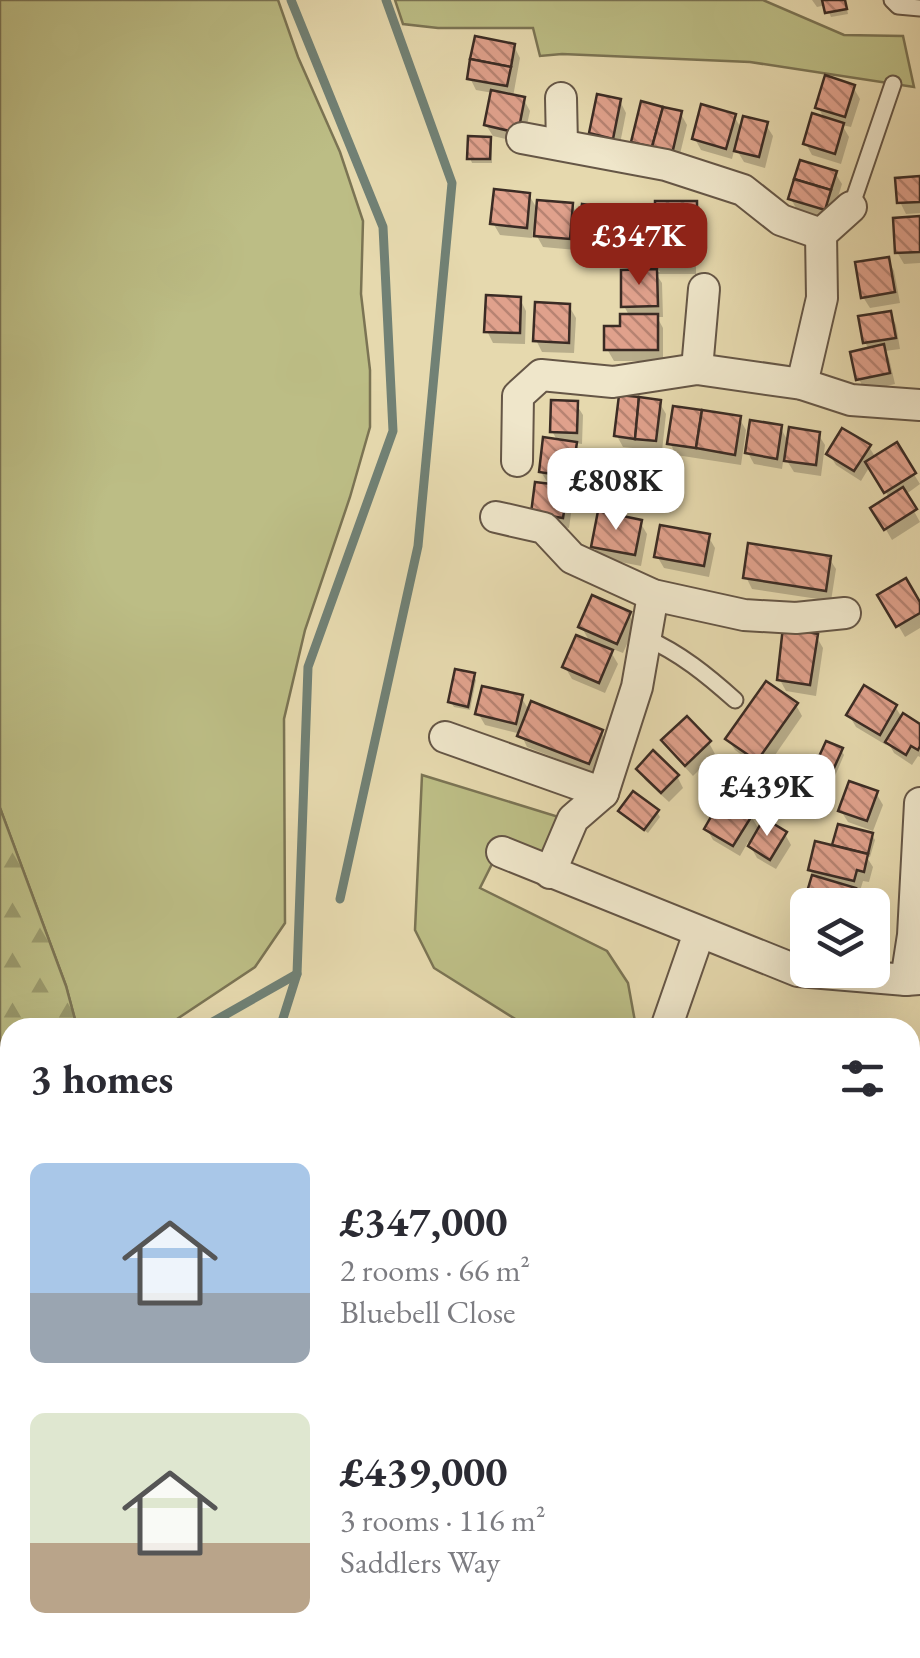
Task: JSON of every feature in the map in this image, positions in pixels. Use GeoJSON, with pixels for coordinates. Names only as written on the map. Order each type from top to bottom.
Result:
{"type":"FeatureCollection","features":[{"type":"Feature","properties":{"kind":"street"},"geometry":{"type":"LineString","coordinates":[[560,98],[562,145]]}},
{"type":"Feature","properties":{"kind":"street"},"geometry":{"type":"LineString","coordinates":[[522,138],[666,166],[742,190],[781,220],[822,234]]}},
{"type":"Feature","properties":{"kind":"street"},"geometry":{"type":"LineString","coordinates":[[802,384],[822,298],[822,234],[851,207]]}},
{"type":"Feature","properties":{"kind":"street"},"geometry":{"type":"LineString","coordinates":[[697,368],[704,288]]}},
{"type":"Feature","properties":{"kind":"street"},"geometry":{"type":"LineString","coordinates":[[517,461],[518,396],[540,375],[613,382],[697,368],[802,384],[852,400],[920,406]]}},
{"type":"Feature","properties":{"kind":"street"},"geometry":{"type":"LineString","coordinates":[[496,517],[544,528],[572,558],[653,595],[744,615],[796,618],[846,614]]}},
{"type":"Feature","properties":{"kind":"street"},"geometry":{"type":"LineString","coordinates":[[550,872],[573,820],[603,793],[637,687],[653,595]]}},
{"type":"Feature","properties":{"kind":"street"},"geometry":{"type":"LineString","coordinates":[[445,737],[603,793]]}},
{"type":"Feature","properties":{"kind":"street"},"geometry":{"type":"LineString","coordinates":[[502,852],[798,972],[913,979],[920,803]]}},
{"type":"Feature","properties":{"kind":"street"},"geometry":{"type":"LineString","coordinates":[[670,1018],[700,933]]}},
{"type":"Feature","properties":{"kind":"lane"},"geometry":{"type":"LineString","coordinates":[[892,0],[898,6],[920,8]]}},
{"type":"Feature","properties":{"kind":"lane"},"geometry":{"type":"LineString","coordinates":[[851,207],[892,84]]}},
{"type":"Feature","properties":{"kind":"lane"},"geometry":{"type":"LineString","coordinates":[[646,638],[681,656],[734,700]]}},
{"type":"Feature","properties":{"kind":"green space"},"geometry":{"type":"Polygon","coordinates":[[[0,0],[278,0],[298,57],[340,152],[363,221],[361,294],[370,370],[370,427],[305,630],[284,719],[285,923],[255,967],[178,1018],[75,1018],[0,808],[0,0]]]}},
{"type":"Feature","properties":{"kind":"green space"},"geometry":{"type":"Polygon","coordinates":[[[395,0],[763,0],[844,35],[903,36],[914,87],[750,62],[540,56],[533,28],[403,24],[395,0]]]}},
{"type":"Feature","properties":{"kind":"green space"},"geometry":{"type":"Polygon","coordinates":[[[422,775],[562,818],[549,849],[534,854],[500,848],[480,888],[607,951],[628,983],[634,1018],[514,1018],[434,968],[415,930],[422,775]]]}},
{"type":"Feature","properties":{"kind":"green space"},"geometry":{"type":"Polygon","coordinates":[[[0,808],[75,1018],[0,1018],[0,808]]]}},
{"type":"Feature","properties":{"kind":"building"},"geometry":{"type":"Polygon","coordinates":[[[822,0],[845,0],[847,9],[825,13],[822,0]]]}},
{"type":"Feature","properties":{"kind":"building"},"geometry":{"type":"Polygon","coordinates":[[[475,36],[515,44],[511,67],[470,59],[475,36]]]}},
{"type":"Feature","properties":{"kind":"building"},"geometry":{"type":"Polygon","coordinates":[[[470,59],[511,67],[507,86],[467,79],[470,59]]]}},
{"type":"Feature","properties":{"kind":"building"},"geometry":{"type":"Polygon","coordinates":[[[825,75],[855,85],[845,117],[815,108],[825,75]]]}},
{"type":"Feature","properties":{"kind":"building"},"geometry":{"type":"Polygon","coordinates":[[[491,90],[525,97],[518,133],[484,125],[491,90]]]}},
{"type":"Feature","properties":{"kind":"building"},"geometry":{"type":"Polygon","coordinates":[[[597,94],[621,99],[613,139],[589,133],[597,94]]]}},
{"type":"Feature","properties":{"kind":"building"},"geometry":{"type":"Polygon","coordinates":[[[641,101],[663,107],[652,147],[631,142],[641,101]]]}},
{"type":"Feature","properties":{"kind":"building"},"geometry":{"type":"Polygon","coordinates":[[[701,104],[736,114],[726,149],[692,139],[701,104]]]}},
{"type":"Feature","properties":{"kind":"building"},"geometry":{"type":"Polygon","coordinates":[[[663,107],[682,111],[672,154],[652,147],[663,107]]]}},
{"type":"Feature","properties":{"kind":"building"},"geometry":{"type":"Polygon","coordinates":[[[812,113],[844,123],[835,154],[803,144],[812,113]]]}},
{"type":"Feature","properties":{"kind":"building"},"geometry":{"type":"Polygon","coordinates":[[[743,116],[768,122],[759,157],[734,151],[743,116]]]}},
{"type":"Feature","properties":{"kind":"building"},"geometry":{"type":"Polygon","coordinates":[[[468,136],[491,137],[490,159],[467,159],[468,136]]]}},
{"type":"Feature","properties":{"kind":"building"},"geometry":{"type":"Polygon","coordinates":[[[800,160],[837,171],[831,190],[794,179],[800,160]]]}},
{"type":"Feature","properties":{"kind":"building"},"geometry":{"type":"Polygon","coordinates":[[[920,176],[920,202],[897,203],[895,178],[920,176]]]}},
{"type":"Feature","properties":{"kind":"building"},"geometry":{"type":"Polygon","coordinates":[[[794,179],[831,190],[825,210],[788,199],[794,179]]]}},
{"type":"Feature","properties":{"kind":"building"},"geometry":{"type":"Polygon","coordinates":[[[494,189],[530,193],[527,228],[490,224],[494,189]]]}},
{"type":"Feature","properties":{"kind":"building"},"geometry":{"type":"Polygon","coordinates":[[[537,200],[573,203],[570,239],[534,236],[537,200]]]}},
{"type":"Feature","properties":{"kind":"building"},"geometry":{"type":"Polygon","coordinates":[[[655,201],[697,201],[697,222],[655,222],[655,201]]]}},
{"type":"Feature","properties":{"kind":"building"},"geometry":{"type":"Polygon","coordinates":[[[582,204],[615,208],[611,245],[577,241],[582,204]]]}},
{"type":"Feature","properties":{"kind":"building"},"geometry":{"type":"Polygon","coordinates":[[[920,216],[920,252],[895,253],[893,218],[920,216]]]}},
{"type":"Feature","properties":{"kind":"building"},"geometry":{"type":"Polygon","coordinates":[[[655,222],[697,222],[697,243],[655,243],[655,222]]]}},
{"type":"Feature","properties":{"kind":"building"},"geometry":{"type":"Polygon","coordinates":[[[652,243],[691,243],[691,263],[652,263],[652,243]]]}},
{"type":"Feature","properties":{"kind":"building"},"geometry":{"type":"Polygon","coordinates":[[[889,257],[895,292],[861,298],[855,262],[889,257]]]}},
{"type":"Feature","properties":{"kind":"building"},"geometry":{"type":"Polygon","coordinates":[[[657,269],[658,306],[621,307],[621,270],[657,269]]]}},
{"type":"Feature","properties":{"kind":"building"},"geometry":{"type":"Polygon","coordinates":[[[486,295],[521,297],[520,333],[484,332],[486,295]]]}},
{"type":"Feature","properties":{"kind":"building"},"geometry":{"type":"Polygon","coordinates":[[[535,302],[570,304],[569,343],[533,341],[535,302]]]}},
{"type":"Feature","properties":{"kind":"building"},"geometry":{"type":"Polygon","coordinates":[[[891,311],[896,338],[863,343],[858,316],[891,311]]]}},
{"type":"Feature","properties":{"kind":"building"},"geometry":{"type":"Polygon","coordinates":[[[620,314],[658,314],[658,350],[604,350],[604,326],[620,326],[620,314]]]}},
{"type":"Feature","properties":{"kind":"building"},"geometry":{"type":"Polygon","coordinates":[[[884,344],[890,373],[856,380],[850,352],[884,344]]]}},
{"type":"Feature","properties":{"kind":"building"},"geometry":{"type":"Polygon","coordinates":[[[619,395],[639,397],[635,439],[614,436],[619,395]]]}},
{"type":"Feature","properties":{"kind":"building"},"geometry":{"type":"Polygon","coordinates":[[[639,397],[661,400],[656,441],[635,439],[639,397]]]}},
{"type":"Feature","properties":{"kind":"building"},"geometry":{"type":"Polygon","coordinates":[[[551,400],[578,401],[577,433],[550,432],[551,400]]]}},
{"type":"Feature","properties":{"kind":"building"},"geometry":{"type":"Polygon","coordinates":[[[673,406],[702,410],[696,448],[667,444],[673,406]]]}},
{"type":"Feature","properties":{"kind":"building"},"geometry":{"type":"Polygon","coordinates":[[[702,410],[741,416],[735,455],[696,448],[702,410]]]}},
{"type":"Feature","properties":{"kind":"building"},"geometry":{"type":"Polygon","coordinates":[[[750,420],[782,425],[777,459],[745,453],[750,420]]]}},
{"type":"Feature","properties":{"kind":"building"},"geometry":{"type":"Polygon","coordinates":[[[789,427],[820,432],[816,465],[784,461],[789,427]]]}},
{"type":"Feature","properties":{"kind":"building"},"geometry":{"type":"Polygon","coordinates":[[[842,428],[871,445],[854,471],[826,454],[842,428]]]}},
{"type":"Feature","properties":{"kind":"building"},"geometry":{"type":"Polygon","coordinates":[[[543,437],[577,442],[572,477],[539,472],[543,437]]]}},
{"type":"Feature","properties":{"kind":"building"},"geometry":{"type":"Polygon","coordinates":[[[897,442],[916,473],[884,493],[865,462],[897,442]]]}},
{"type":"Feature","properties":{"kind":"building"},"geometry":{"type":"Polygon","coordinates":[[[535,482],[568,486],[563,518],[531,513],[535,482]]]}},
{"type":"Feature","properties":{"kind":"building"},"geometry":{"type":"Polygon","coordinates":[[[903,487],[917,509],[884,530],[870,508],[903,487]]]}},
{"type":"Feature","properties":{"kind":"building"},"geometry":{"type":"Polygon","coordinates":[[[598,511],[642,520],[635,555],[591,547],[598,511]]]}},
{"type":"Feature","properties":{"kind":"building"},"geometry":{"type":"Polygon","coordinates":[[[660,525],[710,534],[704,566],[654,557],[660,525]]]}},
{"type":"Feature","properties":{"kind":"building"},"geometry":{"type":"Polygon","coordinates":[[[748,543],[831,556],[826,591],[743,578],[748,543]]]}},
{"type":"Feature","properties":{"kind":"building"},"geometry":{"type":"Polygon","coordinates":[[[906,578],[920,602],[920,613],[896,627],[877,595],[906,578]]]}},
{"type":"Feature","properties":{"kind":"building"},"geometry":{"type":"Polygon","coordinates":[[[592,595],[631,612],[617,644],[578,627],[592,595]]]}},
{"type":"Feature","properties":{"kind":"building"},"geometry":{"type":"Polygon","coordinates":[[[783,627],[818,634],[810,685],[777,680],[783,627]]]}},
{"type":"Feature","properties":{"kind":"building"},"geometry":{"type":"Polygon","coordinates":[[[576,635],[613,650],[599,683],[562,667],[576,635]]]}},
{"type":"Feature","properties":{"kind":"building"},"geometry":{"type":"Polygon","coordinates":[[[455,669],[475,673],[468,707],[448,702],[455,669]]]}},
{"type":"Feature","properties":{"kind":"building"},"geometry":{"type":"Polygon","coordinates":[[[766,681],[798,703],[757,761],[725,739],[766,681]]]}},
{"type":"Feature","properties":{"kind":"building"},"geometry":{"type":"Polygon","coordinates":[[[864,685],[897,705],[880,735],[846,715],[864,685]]]}},
{"type":"Feature","properties":{"kind":"building"},"geometry":{"type":"Polygon","coordinates":[[[482,686],[523,695],[516,724],[475,714],[482,686]]]}},
{"type":"Feature","properties":{"kind":"building"},"geometry":{"type":"Polygon","coordinates":[[[531,701],[603,730],[589,764],[517,736],[531,701]]]}},
{"type":"Feature","properties":{"kind":"building"},"geometry":{"type":"Polygon","coordinates":[[[903,713],[920,724],[920,746],[918,750],[911,746],[906,755],[885,742],[903,713]]]}},
{"type":"Feature","properties":{"kind":"building"},"geometry":{"type":"Polygon","coordinates":[[[687,716],[711,741],[685,766],[661,740],[687,716]]]}},
{"type":"Feature","properties":{"kind":"building"},"geometry":{"type":"Polygon","coordinates":[[[826,741],[843,748],[829,779],[812,772],[826,741]]]}},
{"type":"Feature","properties":{"kind":"building"},"geometry":{"type":"Polygon","coordinates":[[[653,750],[679,775],[661,793],[636,769],[653,750]]]}},
{"type":"Feature","properties":{"kind":"building"},"geometry":{"type":"Polygon","coordinates":[[[849,781],[878,791],[867,821],[838,811],[849,781]]]}},
{"type":"Feature","properties":{"kind":"building"},"geometry":{"type":"Polygon","coordinates":[[[633,791],[659,810],[644,830],[618,811],[633,791]]]}},
{"type":"Feature","properties":{"kind":"building"},"geometry":{"type":"Polygon","coordinates":[[[723,796],[753,814],[733,846],[704,829],[723,796]]]}},
{"type":"Feature","properties":{"kind":"building"},"geometry":{"type":"Polygon","coordinates":[[[764,818],[787,832],[770,860],[748,846],[764,818]]]}},
{"type":"Feature","properties":{"kind":"building"},"geometry":{"type":"Polygon","coordinates":[[[838,824],[873,833],[868,854],[832,845],[838,824]]]}},
{"type":"Feature","properties":{"kind":"building"},"geometry":{"type":"Polygon","coordinates":[[[815,841],[868,854],[864,872],[857,870],[854,881],[808,870],[815,841]]]}},
{"type":"Feature","properties":{"kind":"building"},"geometry":{"type":"Polygon","coordinates":[[[812,875],[856,888],[808,888],[812,875]]]}},
{"type":"Feature","properties":{"kind":"waterway"},"geometry":{"type":"LineString","coordinates":[[283,1018],[297,974],[308,667],[393,431],[383,227],[291,0]]}},
{"type":"Feature","properties":{"kind":"waterway"},"geometry":{"type":"LineString","coordinates":[[340,899],[418,546],[452,183],[386,0]]}},
{"type":"Feature","properties":{"kind":"waterway"},"geometry":{"type":"LineString","coordinates":[[220,1018],[297,974]]}}]}
